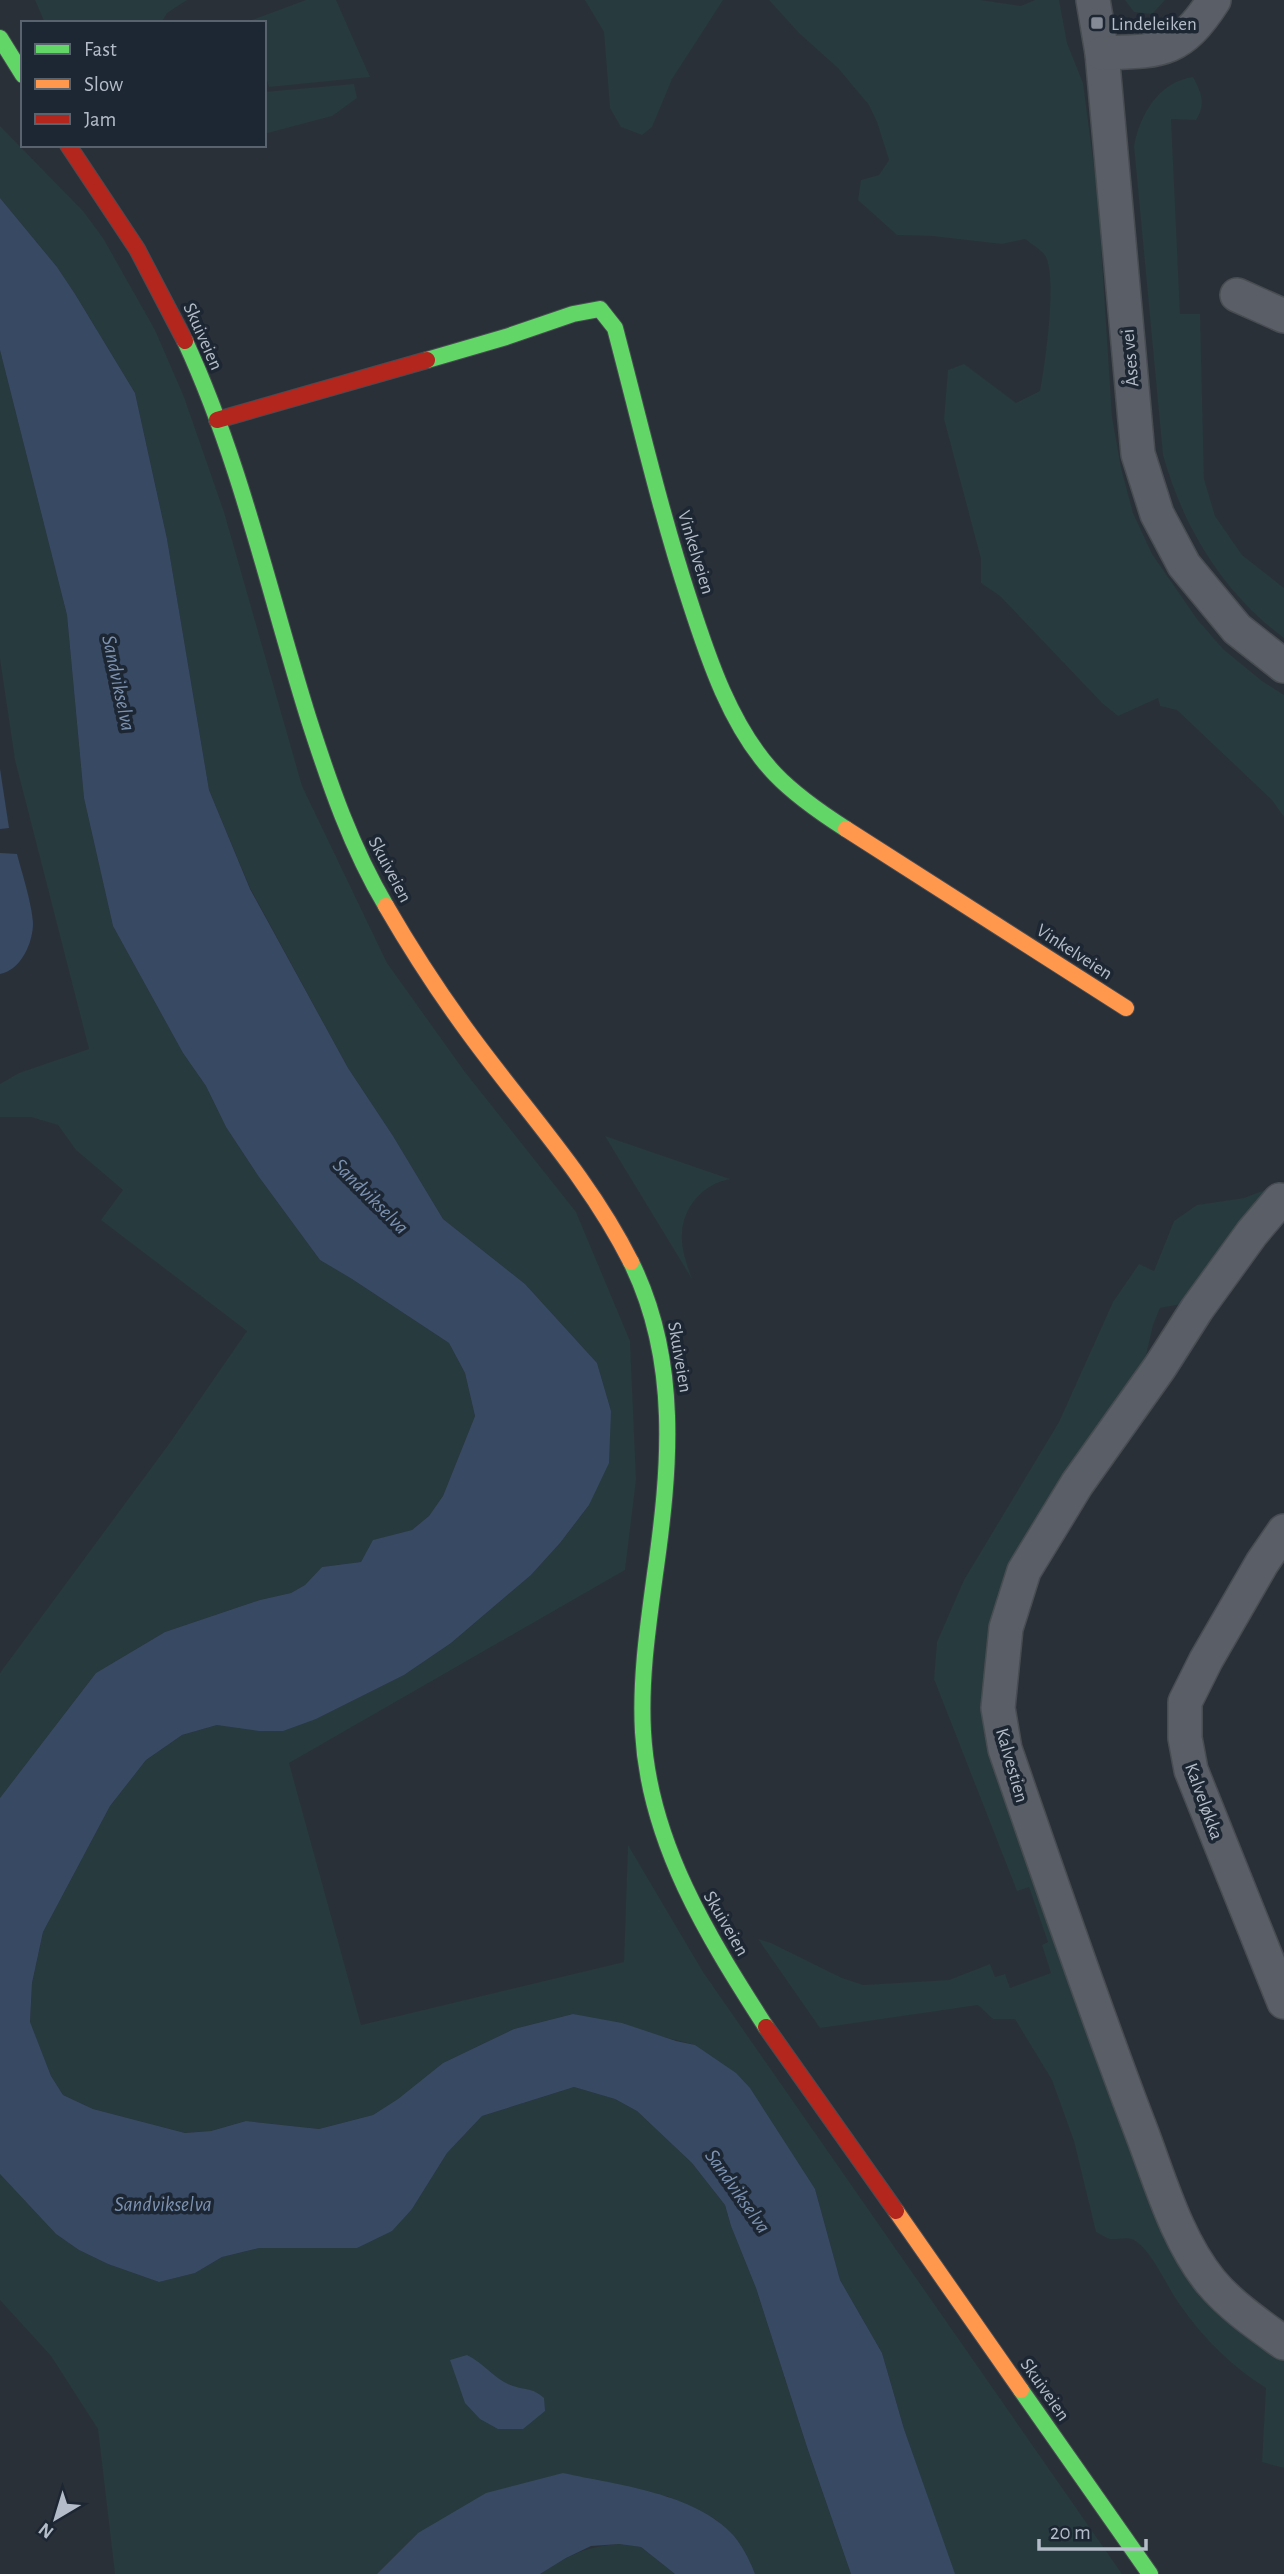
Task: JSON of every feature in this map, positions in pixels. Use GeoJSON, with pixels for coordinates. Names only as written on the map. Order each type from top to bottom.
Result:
{"type":"FeatureCollection","features":[{"type":"Feature","properties":{"kind":"main road"},"geometry":{"type":"LineString","coordinates":[[0,38],[21,72]]}},
{"type":"Feature","properties":{"kind":"main road","name":"Skuiveien"},"geometry":{"type":"LineString","coordinates":[[69,147],[137,250],[194,360],[232,459],[303,703],[333,794],[356,850],[428,973],[470,1035],[585,1181],[636,1270],[652,1315],[666,1372],[669,1453],[645,1652],[645,1754],[662,1825],[683,1888],[706,1932],[766,2026],[1150,2574]]}},
{"type":"Feature","properties":{"kind":"main road","name":"Vinkelveien"},"geometry":{"type":"LineString","coordinates":[[217,420],[506,337],[573,314],[600,309],[615,328],[672,546],[713,672],[742,728],[774,773],[816,810],[1126,1008]]}},
{"type":"Feature","properties":{"kind":"street","name":"Åses vei"},"geometry":{"type":"LineString","coordinates":[[1093,0],[1101,53],[1138,454],[1157,514],[1184,565],[1237,629],[1284,666]]}},
{"type":"Feature","properties":{"kind":"street"},"geometry":{"type":"LineString","coordinates":[[1101,53],[1145,52],[1178,43],[1199,24],[1214,0]]}},
{"type":"Feature","properties":{"kind":"street"},"geometry":{"type":"LineString","coordinates":[[1237,295],[1284,316]]}},
{"type":"Feature","properties":{"kind":"street","name":"Kalvestien"},"geometry":{"type":"LineString","coordinates":[[1280,1200],[1252,1233],[1197,1309],[1160,1367],[1077,1484],[1024,1571],[1006,1628],[999,1708],[1009,1762],[1112,2056],[1172,2211],[1193,2257],[1212,2283],[1237,2307],[1284,2343]]}},
{"type":"Feature","properties":{"kind":"street","name":"Kalveløkka"},"geometry":{"type":"LineString","coordinates":[[1284,1531],[1262,1563],[1185,1702],[1185,1738],[1191,1770],[1284,2002]]}},
{"type":"Feature","properties":{"kind":"green space"},"geometry":{"type":"Polygon","coordinates":[[[35,0],[187,0],[167,13],[162,21],[44,21],[35,0]]]}},
{"type":"Feature","properties":{"kind":"green space"},"geometry":{"type":"Polygon","coordinates":[[[306,0],[336,0],[370,77],[269,87],[266,77],[266,21],[249,21],[306,0]]]}},
{"type":"Feature","properties":{"kind":"green space"},"geometry":{"type":"Polygon","coordinates":[[[585,0],[723,0],[672,79],[652,127],[642,135],[621,127],[610,108],[604,32],[585,0]]]}},
{"type":"Feature","properties":{"kind":"green space"},"geometry":{"type":"Polygon","coordinates":[[[769,0],[980,0],[1021,6],[1035,0],[1059,0],[1067,43],[1083,83],[1098,198],[1112,417],[1121,468],[1133,513],[1152,554],[1197,619],[1223,649],[1284,695],[1284,817],[1272,800],[1177,710],[1160,706],[1158,698],[1118,716],[1103,704],[1000,596],[981,583],[981,559],[944,419],[948,370],[964,364],[1016,403],[1040,391],[1050,303],[1046,257],[1025,239],[1002,244],[897,235],[858,200],[861,180],[879,175],[889,160],[877,122],[869,105],[838,68],[799,33],[769,0]]]}},
{"type":"Feature","properties":{"kind":"green space"},"geometry":{"type":"Polygon","coordinates":[[[1125,0],[1165,0],[1152,14],[1134,12],[1125,0]]]}},
{"type":"Feature","properties":{"kind":"green space"},"geometry":{"type":"Polygon","coordinates":[[[1193,77],[1202,99],[1196,120],[1171,119],[1180,314],[1200,314],[1204,479],[1215,516],[1242,555],[1284,588],[1284,638],[1242,601],[1208,557],[1182,508],[1163,455],[1134,146],[1141,123],[1153,102],[1170,86],[1193,77]]]}},
{"type":"Feature","properties":{"kind":"green space"},"geometry":{"type":"Polygon","coordinates":[[[354,84],[357,98],[332,116],[266,133],[266,92],[354,84]]]}},
{"type":"Feature","properties":{"kind":"green space"},"geometry":{"type":"Polygon","coordinates":[[[0,126],[83,211],[103,238],[155,330],[184,397],[224,512],[302,786],[387,963],[465,1072],[576,1212],[630,1341],[636,1480],[625,1570],[289,1763],[361,2025],[624,1962],[628,1845],[703,1972],[1122,2574],[953,2572],[904,2429],[882,2353],[840,2280],[815,2189],[695,2045],[573,2014],[514,2029],[443,2063],[373,2115],[319,2129],[246,2121],[211,2131],[185,2133],[93,2109],[63,2095],[51,2076],[30,2023],[32,1983],[43,1932],[110,1806],[146,1760],[182,1735],[217,1725],[316,1719],[404,1675],[451,1643],[531,1575],[589,1505],[611,1411],[597,1363],[525,1284],[443,1219],[348,1068],[250,888],[209,790],[167,539],[135,393],[57,267],[0,198],[0,126]]]}},
{"type":"Feature","properties":{"kind":"green space"},"geometry":{"type":"Polygon","coordinates":[[[0,350],[67,615],[84,798],[113,926],[183,1053],[206,1086],[226,1127],[320,1260],[449,1343],[465,1373],[475,1416],[443,1496],[429,1516],[412,1530],[374,1540],[361,1562],[322,1567],[305,1585],[291,1593],[260,1600],[165,1632],[96,1673],[0,1798],[0,1673],[169,1444],[247,1331],[101,1220],[123,1190],[76,1150],[58,1125],[31,1117],[0,1117],[0,1084],[19,1073],[89,1049],[15,760],[0,659],[0,350]]]}},
{"type":"Feature","properties":{"kind":"green space"},"geometry":{"type":"Polygon","coordinates":[[[605,1136],[730,1179],[703,1191],[686,1215],[682,1245],[692,1279],[605,1136]]]}},
{"type":"Feature","properties":{"kind":"green space"},"geometry":{"type":"Polygon","coordinates":[[[1270,1188],[1279,1192],[1182,1304],[1160,1308],[1144,1364],[1083,1461],[985,1697],[1150,2176],[1284,2357],[1284,2468],[1262,2462],[1266,2388],[1230,2361],[1198,2329],[1149,2255],[1137,2242],[1127,2238],[1110,2239],[1096,2232],[1074,2141],[1052,2080],[1015,2019],[993,2019],[978,2005],[820,2028],[758,1939],[863,1985],[949,1980],[990,1964],[995,1977],[1005,1974],[1010,1988],[1051,1973],[1042,1945],[1048,1942],[1029,1887],[1017,1891],[934,1679],[937,1642],[964,1580],[1059,1422],[1113,1302],[1139,1264],[1154,1271],[1174,1221],[1197,1205],[1244,1198],[1270,1188]]]}},
{"type":"Feature","properties":{"kind":"green space"},"geometry":{"type":"Polygon","coordinates":[[[574,2087],[615,2099],[637,2111],[692,2163],[725,2205],[756,2288],[851,2574],[755,2574],[735,2537],[715,2519],[667,2496],[418,2533],[377,2574],[115,2574],[98,2429],[51,2356],[0,2300],[0,2174],[56,2234],[79,2250],[108,2264],[159,2282],[195,2273],[222,2257],[259,2248],[357,2248],[412,2209],[447,2153],[482,2116],[574,2087]]]}},
{"type":"Feature","properties":{"kind":"green space"},"geometry":{"type":"Polygon","coordinates":[[[619,2544],[641,2547],[675,2574],[540,2574],[577,2553],[619,2544]]]}},
{"type":"Feature","properties":{"kind":"water","name":"Sandvikselva"},"geometry":{"type":"Polygon","coordinates":[[[0,198],[57,267],[135,393],[167,539],[209,790],[250,889],[348,1068],[443,1219],[525,1284],[597,1363],[611,1411],[609,1463],[589,1505],[531,1575],[451,1643],[404,1675],[316,1719],[283,1731],[259,1731],[217,1725],[182,1735],[146,1760],[110,1806],[43,1932],[32,1983],[30,2022],[51,2076],[63,2095],[93,2109],[185,2133],[211,2131],[246,2121],[319,2129],[373,2115],[443,2063],[514,2029],[573,2014],[622,2023],[695,2045],[736,2073],[750,2088],[815,2189],[840,2280],[882,2353],[904,2429],[955,2574],[851,2574],[756,2288],[725,2205],[692,2163],[637,2111],[615,2099],[574,2087],[482,2116],[447,2153],[412,2209],[392,2231],[357,2248],[259,2248],[222,2257],[195,2273],[159,2282],[108,2264],[79,2250],[56,2234],[0,2174],[0,1798],[96,1673],[165,1632],[260,1600],[291,1593],[305,1585],[322,1567],[361,1562],[373,1540],[412,1530],[429,1516],[443,1496],[475,1416],[465,1373],[449,1343],[320,1260],[226,1127],[206,1086],[183,1053],[113,926],[84,798],[67,615],[0,350],[0,198]]]}},
{"type":"Feature","properties":{"kind":"water"},"geometry":{"type":"Polygon","coordinates":[[[0,769],[9,828],[0,829],[0,769]]]}},
{"type":"Feature","properties":{"kind":"water"},"geometry":{"type":"Polygon","coordinates":[[[0,853],[17,854],[33,923],[31,939],[20,961],[0,974],[0,853]]]}},
{"type":"Feature","properties":{"kind":"water"},"geometry":{"type":"Polygon","coordinates":[[[467,2355],[507,2383],[540,2395],[544,2398],[545,2411],[523,2429],[498,2429],[480,2419],[465,2403],[450,2360],[467,2355]]]}},
{"type":"Feature","properties":{"kind":"water"},"geometry":{"type":"Polygon","coordinates":[[[563,2473],[654,2493],[699,2510],[718,2521],[734,2536],[755,2574],[675,2574],[641,2547],[619,2544],[591,2546],[540,2574],[377,2574],[418,2533],[486,2493],[563,2473]]]}},
{"type":"Feature","properties":{"kind":"traffic: fast"},"geometry":{"type":"LineString","coordinates":[[0,38],[21,72]]}},
{"type":"Feature","properties":{"kind":"traffic: fast"},"geometry":{"type":"LineString","coordinates":[[427,360],[573,314],[600,309],[615,328],[678,566],[704,645],[733,714],[759,756],[775,774],[809,804],[846,829]]}},
{"type":"Feature","properties":{"kind":"traffic: fast"},"geometry":{"type":"LineString","coordinates":[[185,341],[205,387],[238,481],[294,672],[333,792],[362,861],[386,906]]}},
{"type":"Feature","properties":{"kind":"traffic: fast"},"geometry":{"type":"LineString","coordinates":[[631,1262],[647,1300],[658,1338],[667,1416],[664,1495],[644,1672],[642,1712],[648,1773],[669,1850],[685,1887],[723,1958],[766,2027]]}},
{"type":"Feature","properties":{"kind":"traffic: fast"},"geometry":{"type":"LineString","coordinates":[[1021,2390],[1150,2574]]}},
{"type":"Feature","properties":{"kind":"traffic: slow"},"geometry":{"type":"LineString","coordinates":[[846,829],[1126,1008]]}},
{"type":"Feature","properties":{"kind":"traffic: slow"},"geometry":{"type":"LineString","coordinates":[[386,906],[460,1020],[596,1202],[631,1262]]}},
{"type":"Feature","properties":{"kind":"traffic: slow"},"geometry":{"type":"LineString","coordinates":[[896,2211],[1021,2390]]}},
{"type":"Feature","properties":{"kind":"traffic: jam"},"geometry":{"type":"LineString","coordinates":[[69,147],[137,249],[185,341]]}},
{"type":"Feature","properties":{"kind":"traffic: jam"},"geometry":{"type":"LineString","coordinates":[[217,420],[427,360]]}},
{"type":"Feature","properties":{"kind":"traffic: jam"},"geometry":{"type":"LineString","coordinates":[[766,2027],[896,2211]]}},
{"type":"Feature","properties":{"kind":"place","name":"Lindeleiken"},"geometry":{"type":"Point","coordinates":[1097,23]}}]}
